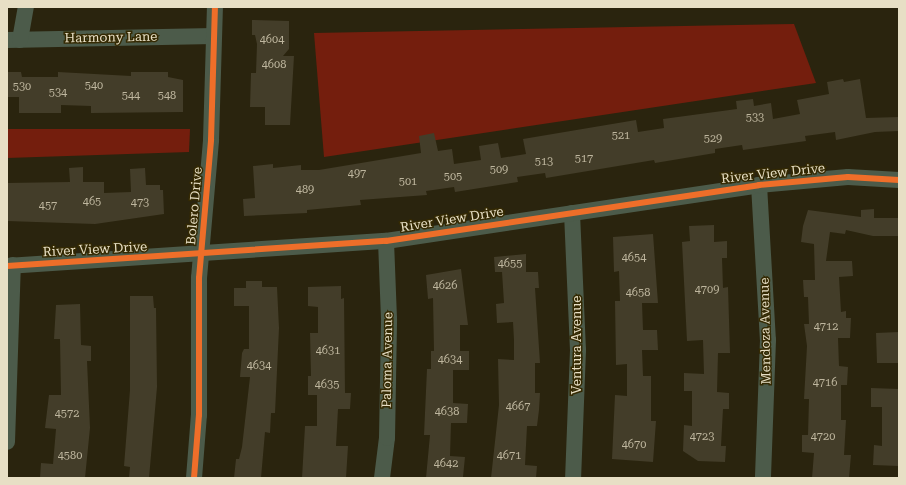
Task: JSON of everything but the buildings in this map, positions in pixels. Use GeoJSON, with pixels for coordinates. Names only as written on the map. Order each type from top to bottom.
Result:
{"type":"FeatureCollection","features":[{"type":"Feature","properties":{"kind":"street"},"geometry":{"type":"LineString","coordinates":[[14,40],[26,7]]}},
{"type":"Feature","properties":{"kind":"street","name":"Bolero Drive"},"geometry":{"type":"LineString","coordinates":[[194,478],[199,415],[202,255],[211,140],[215,7]]}},
{"type":"Feature","properties":{"kind":"street","name":"Harmony Lane"},"geometry":{"type":"LineString","coordinates":[[14,40],[214,36]]}},
{"type":"Feature","properties":{"kind":"street","name":"River View Drive"},"geometry":{"type":"LineString","coordinates":[[10,266],[202,255],[386,241],[759,185],[848,177],[899,180]]}},
{"type":"Feature","properties":{"kind":"street","name":"Mendoza Avenue"},"geometry":{"type":"LineString","coordinates":[[759,185],[768,340],[763,478]]}},
{"type":"Feature","properties":{"kind":"street","name":"Ventura Avenue"},"geometry":{"type":"LineString","coordinates":[[572,213],[578,350],[573,478]]}},
{"type":"Feature","properties":{"kind":"street","name":"Paloma Avenue"},"geometry":{"type":"LineString","coordinates":[[382,478],[387,438],[389,327],[386,241]]}},
{"type":"Feature","properties":{"kind":"street"},"geometry":{"type":"LineString","coordinates":[[7,442],[10,266]]}},
{"type":"Feature","properties":{"kind":"shaded area"},"geometry":{"type":"Polygon","coordinates":[[[794,24],[816,83],[324,157],[314,33],[794,24]]]}},
{"type":"Feature","properties":{"kind":"shaded area"},"geometry":{"type":"Polygon","coordinates":[[[7,129],[190,129],[189,152],[7,158],[7,129]]]}},
{"type":"Feature","properties":{"kind":"cycle path"},"geometry":{"type":"LineString","coordinates":[[194,478],[199,415],[199,278],[211,140],[215,7]]}},
{"type":"Feature","properties":{"kind":"cycle path"},"geometry":{"type":"LineString","coordinates":[[7,266],[386,241],[759,185],[848,177],[899,180]]}}]}
